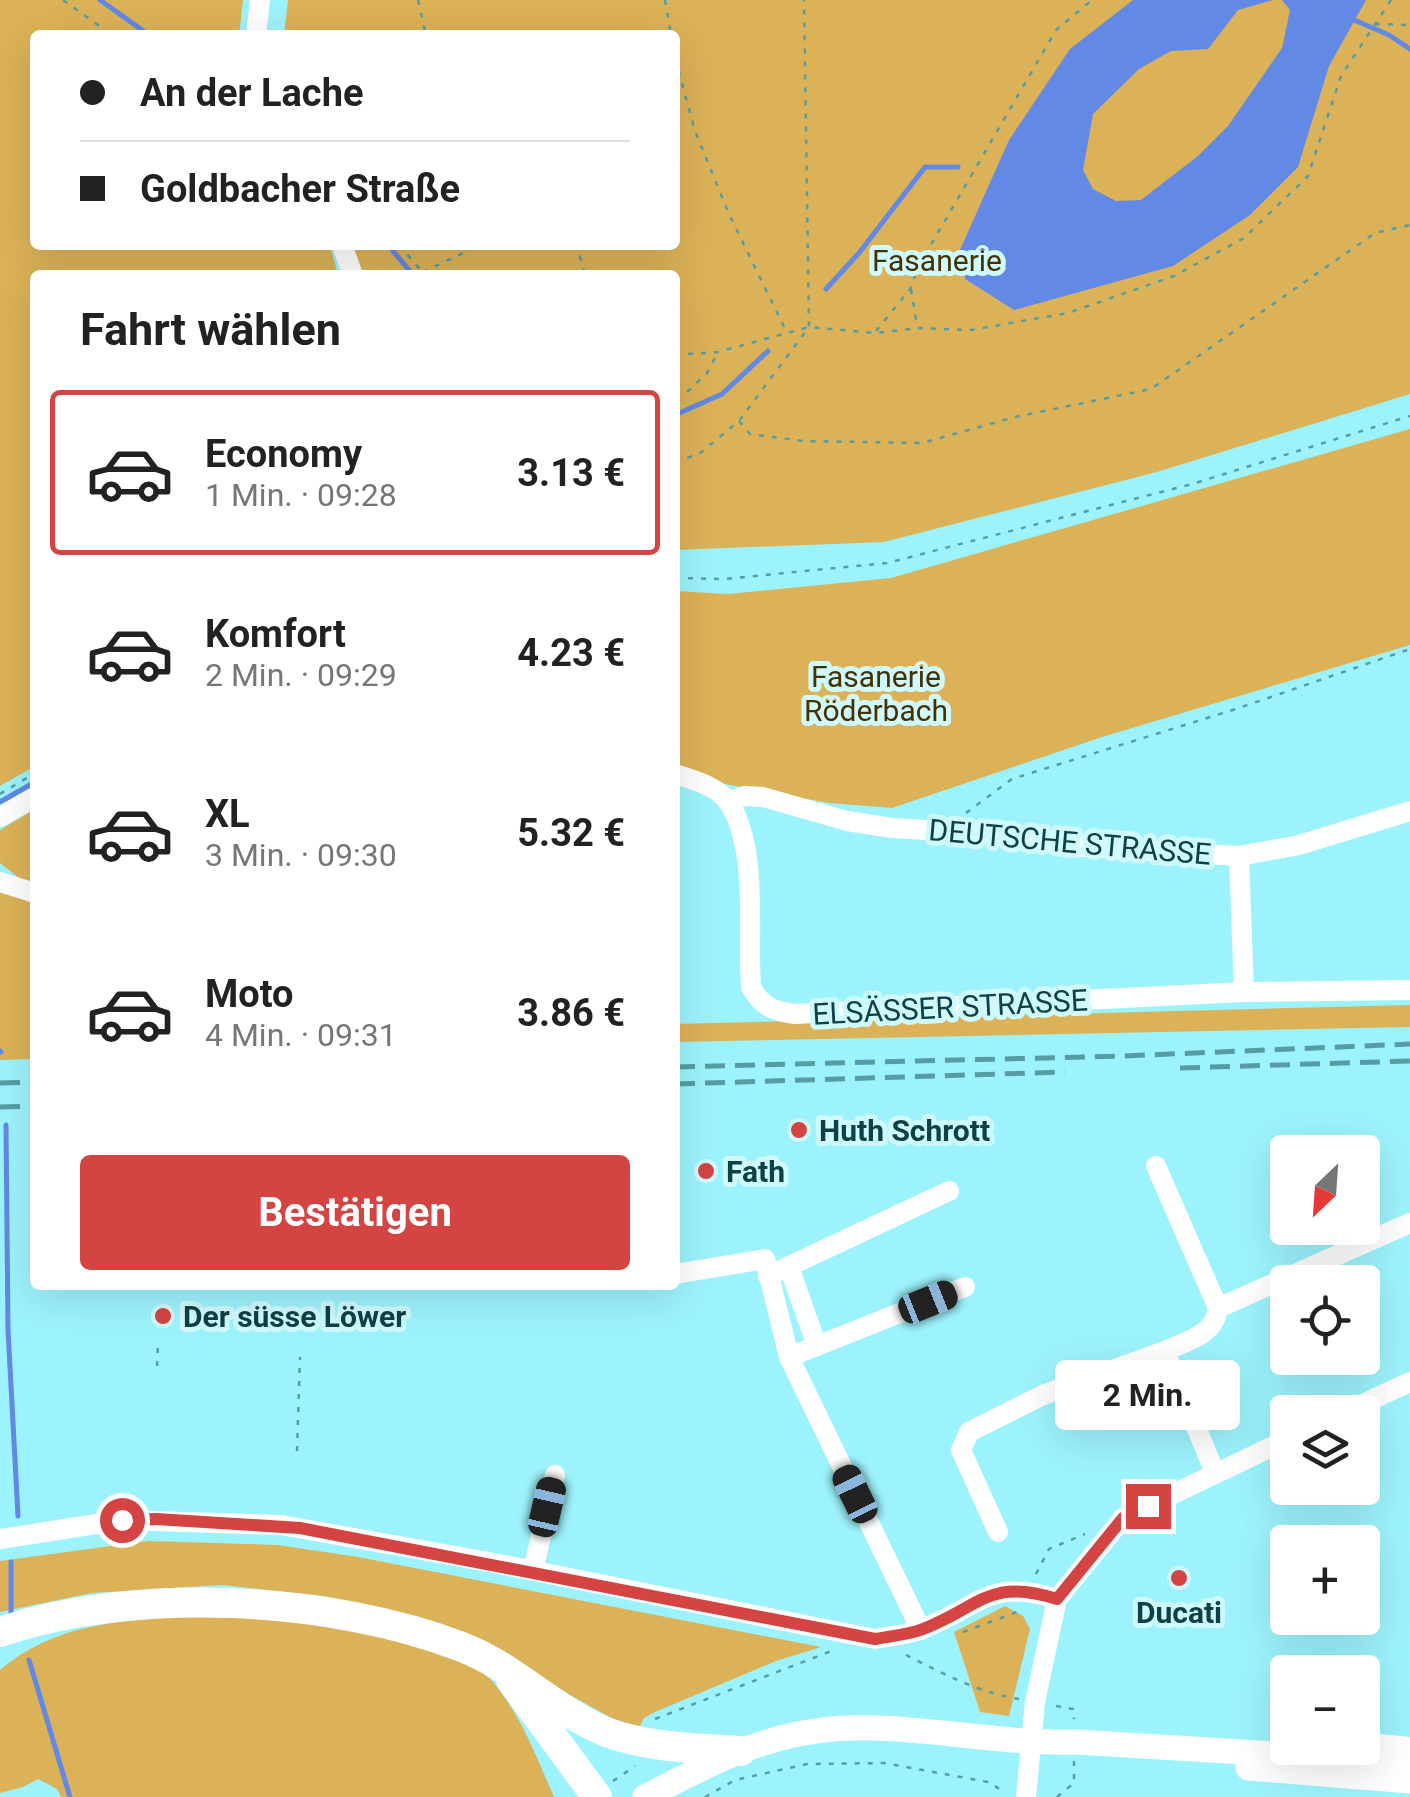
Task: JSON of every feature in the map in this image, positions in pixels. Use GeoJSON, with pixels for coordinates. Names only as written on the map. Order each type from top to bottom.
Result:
{"type":"FeatureCollection","features":[{"type":"Feature","properties":{"kind":"highway"},"geometry":{"type":"LineString","coordinates":[[0,1632],[115,1608],[223,1602],[320,1611],[402,1626],[466,1649],[602,1730],[641,1743],[741,1752]]}},
{"type":"Feature","properties":{"kind":"highway"},"geometry":{"type":"LineString","coordinates":[[0,1644],[32,1623]]}},
{"type":"Feature","properties":{"kind":"highway"},"geometry":{"type":"LineString","coordinates":[[499,1666],[519,1688],[589,1795]]}},
{"type":"Feature","properties":{"kind":"main road"},"geometry":{"type":"LineString","coordinates":[[645,1797],[741,1752],[785,1736],[819,1730],[867,1728],[1029,1744],[1076,1742],[1270,1753]]}},
{"type":"Feature","properties":{"kind":"main road"},"geometry":{"type":"LineString","coordinates":[[1029,1744],[1074,1755],[1410,1781]]}},
{"type":"Feature","properties":{"kind":"main road"},"geometry":{"type":"LineString","coordinates":[[1380,1760],[1410,1762]]}},
{"type":"Feature","properties":{"kind":"street"},"geometry":{"type":"LineString","coordinates":[[257,30],[260,0]]}},
{"type":"Feature","properties":{"kind":"street"},"geometry":{"type":"LineString","coordinates":[[680,776],[717,792],[728,802]]}},
{"type":"Feature","properties":{"kind":"street","name":"DEUTSCHE STRASSE"},"geometry":{"type":"LineString","coordinates":[[728,802],[744,796],[763,797],[846,822],[995,834],[1070,846],[1240,856],[1299,845],[1410,811]]}},
{"type":"Feature","properties":{"kind":"street"},"geometry":{"type":"LineString","coordinates":[[0,817],[30,799]]}},
{"type":"Feature","properties":{"kind":"street","name":"ELSÄSSER STRASSE"},"geometry":{"type":"LineString","coordinates":[[728,802],[742,836],[747,868],[751,987],[758,1000],[777,1012],[1244,992],[1410,990]]}},
{"type":"Feature","properties":{"kind":"street"},"geometry":{"type":"LineString","coordinates":[[1240,856],[1244,992]]}},
{"type":"Feature","properties":{"kind":"street"},"geometry":{"type":"LineString","coordinates":[[0,882],[30,891]]}},
{"type":"Feature","properties":{"kind":"street"},"geometry":{"type":"LineString","coordinates":[[998,1532],[961,1450],[969,1432],[1043,1395],[1165,1351],[1207,1331],[1216,1320],[1218,1308],[1156,1166]]}},
{"type":"Feature","properties":{"kind":"street"},"geometry":{"type":"LineString","coordinates":[[680,1274],[789,1268],[949,1191]]}},
{"type":"Feature","properties":{"kind":"street"},"geometry":{"type":"LineString","coordinates":[[1218,1308],[1410,1224]]}},
{"type":"Feature","properties":{"kind":"street"},"geometry":{"type":"LineString","coordinates":[[767,1268],[790,1357],[921,1630]]}},
{"type":"Feature","properties":{"kind":"street"},"geometry":{"type":"LineString","coordinates":[[789,1268],[817,1346]]}},
{"type":"Feature","properties":{"kind":"street"},"geometry":{"type":"LineString","coordinates":[[790,1357],[965,1287]]}},
{"type":"Feature","properties":{"kind":"street"},"geometry":{"type":"LineString","coordinates":[[1165,1351],[1215,1473]]}},
{"type":"Feature","properties":{"kind":"street"},"geometry":{"type":"LineString","coordinates":[[1380,1396],[1410,1382]]}},
{"type":"Feature","properties":{"kind":"street"},"geometry":{"type":"LineString","coordinates":[[1026,1796],[1035,1702],[1057,1599],[1123,1518],[1270,1447]]}},
{"type":"Feature","properties":{"kind":"street"},"geometry":{"type":"LineString","coordinates":[[532,1571],[555,1475]]}},
{"type":"Feature","properties":{"kind":"street"},"geometry":{"type":"LineString","coordinates":[[0,1539],[122,1520],[281,1525],[875,1639],[921,1630],[988,1594],[1028,1589],[1057,1599]]}},
{"type":"Feature","properties":{"kind":"street"},"geometry":{"type":"LineString","coordinates":[[1380,1744],[1410,1747]]}},
{"type":"Feature","properties":{"kind":"path"},"geometry":{"type":"LineString","coordinates":[[63,0],[105,30]]}},
{"type":"Feature","properties":{"kind":"path"},"geometry":{"type":"LineString","coordinates":[[418,0],[425,30]]}},
{"type":"Feature","properties":{"kind":"path"},"geometry":{"type":"LineString","coordinates":[[665,0],[670,30]]}},
{"type":"Feature","properties":{"kind":"path"},"geometry":{"type":"LineString","coordinates":[[680,460],[699,454],[740,421],[810,327],[804,0]]}},
{"type":"Feature","properties":{"kind":"path"},"geometry":{"type":"LineString","coordinates":[[875,334],[911,288],[918,267],[1056,30],[1092,0]]}},
{"type":"Feature","properties":{"kind":"path"},"geometry":{"type":"LineString","coordinates":[[680,355],[718,352],[810,327],[875,334],[918,328],[971,330],[1068,314],[1174,276],[1244,238],[1308,176],[1341,76],[1392,0]]}},
{"type":"Feature","properties":{"kind":"path"},"geometry":{"type":"LineString","coordinates":[[1374,24],[1410,26]]}},
{"type":"Feature","properties":{"kind":"path"},"geometry":{"type":"LineString","coordinates":[[680,76],[695,131],[729,214],[787,332]]}},
{"type":"Feature","properties":{"kind":"path"},"geometry":{"type":"LineString","coordinates":[[740,421],[750,434],[803,441],[922,442],[1015,417],[1151,389],[1375,233],[1410,225]]}},
{"type":"Feature","properties":{"kind":"path"},"geometry":{"type":"LineString","coordinates":[[402,250],[420,270]]}},
{"type":"Feature","properties":{"kind":"path"},"geometry":{"type":"LineString","coordinates":[[432,270],[470,250]]}},
{"type":"Feature","properties":{"kind":"path"},"geometry":{"type":"LineString","coordinates":[[911,288],[918,328]]}},
{"type":"Feature","properties":{"kind":"path"},"geometry":{"type":"LineString","coordinates":[[680,394],[685,394],[706,373],[718,352]]}},
{"type":"Feature","properties":{"kind":"path"},"geometry":{"type":"LineString","coordinates":[[680,578],[724,579],[886,564],[1192,484],[1410,416]]}},
{"type":"Feature","properties":{"kind":"path"},"geometry":{"type":"LineString","coordinates":[[940,831],[1012,779],[1236,709],[1410,649]]}},
{"type":"Feature","properties":{"kind":"path"},"geometry":{"type":"LineString","coordinates":[[0,794],[30,776]]}},
{"type":"Feature","properties":{"kind":"path"},"geometry":{"type":"LineString","coordinates":[[157,1366],[158,1344]]}},
{"type":"Feature","properties":{"kind":"path"},"geometry":{"type":"LineString","coordinates":[[297,1452],[300,1357]]}},
{"type":"Feature","properties":{"kind":"path"},"geometry":{"type":"LineString","coordinates":[[589,1795],[635,1766],[649,1722],[845,1646]]}},
{"type":"Feature","properties":{"kind":"path"},"geometry":{"type":"LineString","coordinates":[[899,1652],[1000,1696],[1035,1702]]}},
{"type":"Feature","properties":{"kind":"path"},"geometry":{"type":"LineString","coordinates":[[706,1797],[735,1780],[807,1764],[884,1763],[988,1782],[1002,1793],[1026,1796]]}},
{"type":"Feature","properties":{"kind":"green space"},"geometry":{"type":"Polygon","coordinates":[[[0,0],[243,0],[240,30],[30,30],[30,250],[331,250],[337,270],[30,270],[30,769],[0,786],[0,0]]]}},
{"type":"Feature","properties":{"kind":"green space","name":"Fasanerie"},"geometry":{"type":"Polygon","coordinates":[[[288,0],[1410,0],[1410,394],[1157,472],[884,542],[680,550],[680,270],[361,270],[355,250],[680,250],[680,30],[285,30],[288,0]]]}},
{"type":"Feature","properties":{"kind":"green space","name":"Fasanerie Röderbach"},"geometry":{"type":"Polygon","coordinates":[[[1410,429],[1410,645],[1102,737],[892,808],[829,803],[725,784],[680,767],[680,591],[728,594],[891,578],[1410,429]]]}},
{"type":"Feature","properties":{"kind":"green space"},"geometry":{"type":"Polygon","coordinates":[[[30,812],[30,886],[0,863],[0,830],[30,812]]]}},
{"type":"Feature","properties":{"kind":"green space"},"geometry":{"type":"Polygon","coordinates":[[[30,887],[30,1059],[0,1060],[0,889],[30,887]]]}},
{"type":"Feature","properties":{"kind":"green space"},"geometry":{"type":"Polygon","coordinates":[[[1410,1005],[1410,1027],[680,1042],[680,1024],[1410,1005]]]}},
{"type":"Feature","properties":{"kind":"green space"},"geometry":{"type":"Polygon","coordinates":[[[148,1541],[278,1545],[358,1557],[821,1647],[776,1661],[655,1712],[644,1718],[639,1728],[619,1722],[570,1695],[494,1646],[438,1623],[324,1596],[222,1585],[92,1593],[0,1612],[0,1561],[148,1541]]]}},
{"type":"Feature","properties":{"kind":"green space"},"geometry":{"type":"Polygon","coordinates":[[[1005,1606],[1023,1616],[1030,1629],[1009,1716],[980,1712],[954,1632],[1005,1606]]]}},
{"type":"Feature","properties":{"kind":"green space"},"geometry":{"type":"Polygon","coordinates":[[[221,1615],[365,1631],[441,1650],[471,1664],[493,1682],[512,1708],[554,1797],[61,1797],[57,1789],[38,1779],[0,1793],[0,1670],[24,1653],[77,1630],[134,1620],[221,1615]]]}},
{"type":"Feature","properties":{"kind":"water"},"geometry":{"type":"Polygon","coordinates":[[[1133,0],[1273,0],[1238,10],[1208,49],[1171,51],[1139,69],[1093,114],[1083,170],[1093,189],[1116,201],[1141,200],[1198,156],[1228,126],[1282,48],[1290,10],[1282,0],[1366,0],[1329,66],[1298,167],[1250,215],[1173,266],[1014,310],[965,279],[960,250],[1009,140],[1070,49],[1133,0]]]}},
{"type":"Feature","properties":{"kind":"waterway"},"geometry":{"type":"LineString","coordinates":[[100,0],[142,30]]}},
{"type":"Feature","properties":{"kind":"waterway"},"geometry":{"type":"LineString","coordinates":[[1352,16],[1410,49]]}},
{"type":"Feature","properties":{"kind":"waterway"},"geometry":{"type":"LineString","coordinates":[[826,289],[925,167],[958,167]]}},
{"type":"Feature","properties":{"kind":"waterway"},"geometry":{"type":"LineString","coordinates":[[392,250],[409,270]]}},
{"type":"Feature","properties":{"kind":"waterway"},"geometry":{"type":"LineString","coordinates":[[680,413],[722,394],[768,351]]}},
{"type":"Feature","properties":{"kind":"waterway"},"geometry":{"type":"LineString","coordinates":[[0,802],[30,785]]}},
{"type":"Feature","properties":{"kind":"waterway"},"geometry":{"type":"LineString","coordinates":[[6,1125],[8,1330],[18,1516]]}},
{"type":"Feature","properties":{"kind":"waterway"},"geometry":{"type":"LineString","coordinates":[[11,1562],[11,1612]]}},
{"type":"Feature","properties":{"kind":"waterway"},"geometry":{"type":"LineString","coordinates":[[29,1660],[70,1797]]}},
{"type":"Feature","properties":{"kind":"railway"},"geometry":{"type":"LineString","coordinates":[[680,1067],[1410,1044]]}},
{"type":"Feature","properties":{"kind":"railway"},"geometry":{"type":"LineString","coordinates":[[1180,1068],[1410,1061]]}},
{"type":"Feature","properties":{"kind":"railway"},"geometry":{"type":"LineString","coordinates":[[680,1084],[1065,1072]]}},
{"type":"Feature","properties":{"kind":"railway"},"geometry":{"type":"LineString","coordinates":[[0,1083],[30,1082]]}},
{"type":"Feature","properties":{"kind":"railway"},"geometry":{"type":"LineString","coordinates":[[0,1107],[30,1106]]}},
{"type":"Feature","properties":{"kind":"place","name":"Huth Schrott"},"geometry":{"type":"Point","coordinates":[799,1130]}},
{"type":"Feature","properties":{"kind":"place","name":"Fath"},"geometry":{"type":"Point","coordinates":[706,1171]}},
{"type":"Feature","properties":{"kind":"place","name":"Der süsse Löwer"},"geometry":{"type":"Point","coordinates":[163,1316]}},
{"type":"Feature","properties":{"kind":"place","name":"Ducati"},"geometry":{"type":"Point","coordinates":[1179,1578]}},
{"type":"Feature","properties":{"kind":"route"},"geometry":{"type":"LineString","coordinates":[[122,1520],[300,1528],[875,1639],[921,1630],[988,1594],[1028,1589],[1057,1599],[1123,1518],[1148,1506]]}}]}
